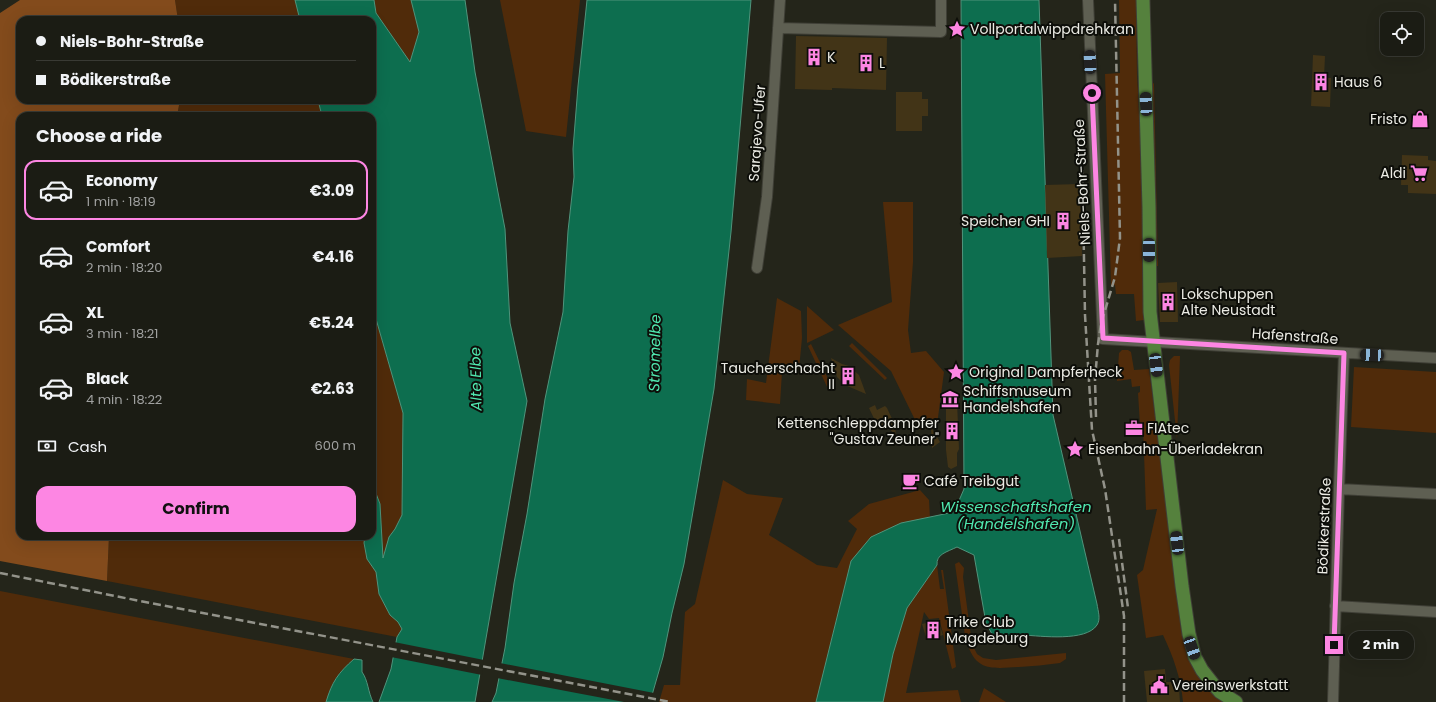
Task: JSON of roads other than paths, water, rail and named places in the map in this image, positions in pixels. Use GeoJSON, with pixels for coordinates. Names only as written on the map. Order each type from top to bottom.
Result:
{"type":"FeatureCollection","features":[{"type":"Feature","properties":{"kind":"main road"},"geometry":{"type":"LineString","coordinates":[[1143,0],[1149,207],[1149,299],[1190,641],[1195,657],[1206,676],[1220,692],[1236,702]]}},
{"type":"Feature","properties":{"kind":"street","name":"Sarajevo-Ufer"},"geometry":{"type":"LineString","coordinates":[[757,268],[767,197],[780,0]]}},
{"type":"Feature","properties":{"kind":"street"},"geometry":{"type":"LineString","coordinates":[[778,28],[941,32],[941,0]]}},
{"type":"Feature","properties":{"kind":"street","name":"Niels-Bohr-Straße"},"geometry":{"type":"LineString","coordinates":[[1088,0],[1103,338]]}},
{"type":"Feature","properties":{"kind":"street","name":"Hafenstraße"},"geometry":{"type":"LineString","coordinates":[[1103,338],[1436,358]]}},
{"type":"Feature","properties":{"kind":"street","name":"Bödikerstraße"},"geometry":{"type":"LineString","coordinates":[[1333,701],[1344,353]]}},
{"type":"Feature","properties":{"kind":"street"},"geometry":{"type":"LineString","coordinates":[[1339,489],[1436,494]]}},
{"type":"Feature","properties":{"kind":"street"},"geometry":{"type":"LineString","coordinates":[[1335,606],[1436,612]]}},
{"type":"Feature","properties":{"kind":"water","name":"Alte Elbe"},"geometry":{"type":"Polygon","coordinates":[[[295,0],[374,0],[376,13],[410,62],[419,32],[411,0],[465,0],[475,72],[505,229],[510,323],[527,401],[475,702],[379,702],[391,669],[397,637],[402,629],[398,622],[390,615],[379,594],[376,572],[367,559],[364,543],[364,540],[376,540],[376,494],[380,504],[383,558],[389,537],[402,515],[403,413],[376,319],[376,112],[321,112],[319,104],[376,104],[376,16],[299,16],[295,0]]]}},
{"type":"Feature","properties":{"kind":"water","name":"Stromelbe"},"geometry":{"type":"Polygon","coordinates":[[[587,0],[751,0],[731,232],[714,389],[684,564],[663,657],[650,702],[492,702],[496,693],[505,648],[514,583],[527,514],[545,399],[563,312],[568,231],[574,177],[573,149],[587,0]]]}},
{"type":"Feature","properties":{"kind":"water","name":"Wissenschaftshafen (Handelshafen)"},"geometry":{"type":"Polygon","coordinates":[[[961,0],[1039,0],[1053,415],[1097,604],[1099,620],[1097,625],[1091,630],[1083,634],[1073,636],[998,636],[992,634],[986,623],[974,555],[957,547],[938,558],[937,565],[907,608],[893,654],[883,702],[816,702],[851,561],[871,537],[901,523],[954,512],[964,489],[961,0]]]}},
{"type":"Feature","properties":{"kind":"water"},"geometry":{"type":"Polygon","coordinates":[[[354,659],[362,660],[362,672],[366,679],[373,702],[326,702],[336,678],[354,659]]]}},
{"type":"Feature","properties":{"kind":"railway"},"geometry":{"type":"LineString","coordinates":[[1096,417],[1095,379],[1098,344],[1101,324],[1115,277],[1120,238],[1115,0]]}},
{"type":"Feature","properties":{"kind":"railway"},"geometry":{"type":"LineString","coordinates":[[1082,146],[1085,315],[1092,430],[1105,489],[1124,616],[1124,702]]}},
{"type":"Feature","properties":{"kind":"railway"},"geometry":{"type":"LineString","coordinates":[[1119,539],[1128,608]]}},
{"type":"Feature","properties":{"kind":"railway"},"geometry":{"type":"LineString","coordinates":[[0,573],[670,702]]}},
{"type":"Feature","properties":{"kind":"place","name":"Vollportalwippdrehkran"},"geometry":{"type":"Point","coordinates":[957,29]}},
{"type":"Feature","properties":{"kind":"place","name":"K"},"geometry":{"type":"Point","coordinates":[814,57]}},
{"type":"Feature","properties":{"kind":"place","name":"L"},"geometry":{"type":"Point","coordinates":[866,63]}},
{"type":"Feature","properties":{"kind":"place","name":"Haus 6"},"geometry":{"type":"Point","coordinates":[1321,82]}},
{"type":"Feature","properties":{"kind":"place","name":"Fristo"},"geometry":{"type":"Point","coordinates":[1420,119]}},
{"type":"Feature","properties":{"kind":"place","name":"Aldi"},"geometry":{"type":"Point","coordinates":[1419,173]}},
{"type":"Feature","properties":{"kind":"place","name":"Speicher GHI"},"geometry":{"type":"Point","coordinates":[1063,221]}},
{"type":"Feature","properties":{"kind":"place","name":"Lokschuppen Alte Neustadt"},"geometry":{"type":"Point","coordinates":[1168,302]}},
{"type":"Feature","properties":{"kind":"place","name":"Original Dampferheck"},"geometry":{"type":"Point","coordinates":[956,372]}},
{"type":"Feature","properties":{"kind":"place","name":"Taucherschacht II"},"geometry":{"type":"Point","coordinates":[848,376]}},
{"type":"Feature","properties":{"kind":"place","name":"Schiffsmuseum Handelshafen"},"geometry":{"type":"Point","coordinates":[950,399]}},
{"type":"Feature","properties":{"kind":"place","name":"FIAtec"},"geometry":{"type":"Point","coordinates":[1134,428]}},
{"type":"Feature","properties":{"kind":"place","name":"Kettenschleppdampfer \"Gustav Zeuner\""},"geometry":{"type":"Point","coordinates":[952,431]}},
{"type":"Feature","properties":{"kind":"place","name":"Eisenbahn-Überladekran"},"geometry":{"type":"Point","coordinates":[1075,449]}},
{"type":"Feature","properties":{"kind":"place","name":"Café Treibgut"},"geometry":{"type":"Point","coordinates":[911,481]}},
{"type":"Feature","properties":{"kind":"place","name":"Trike Club Magdeburg"},"geometry":{"type":"Point","coordinates":[933,630]}},
{"type":"Feature","properties":{"kind":"place","name":"Vereinswerkstatt"},"geometry":{"type":"Point","coordinates":[1159,685]}}]}
